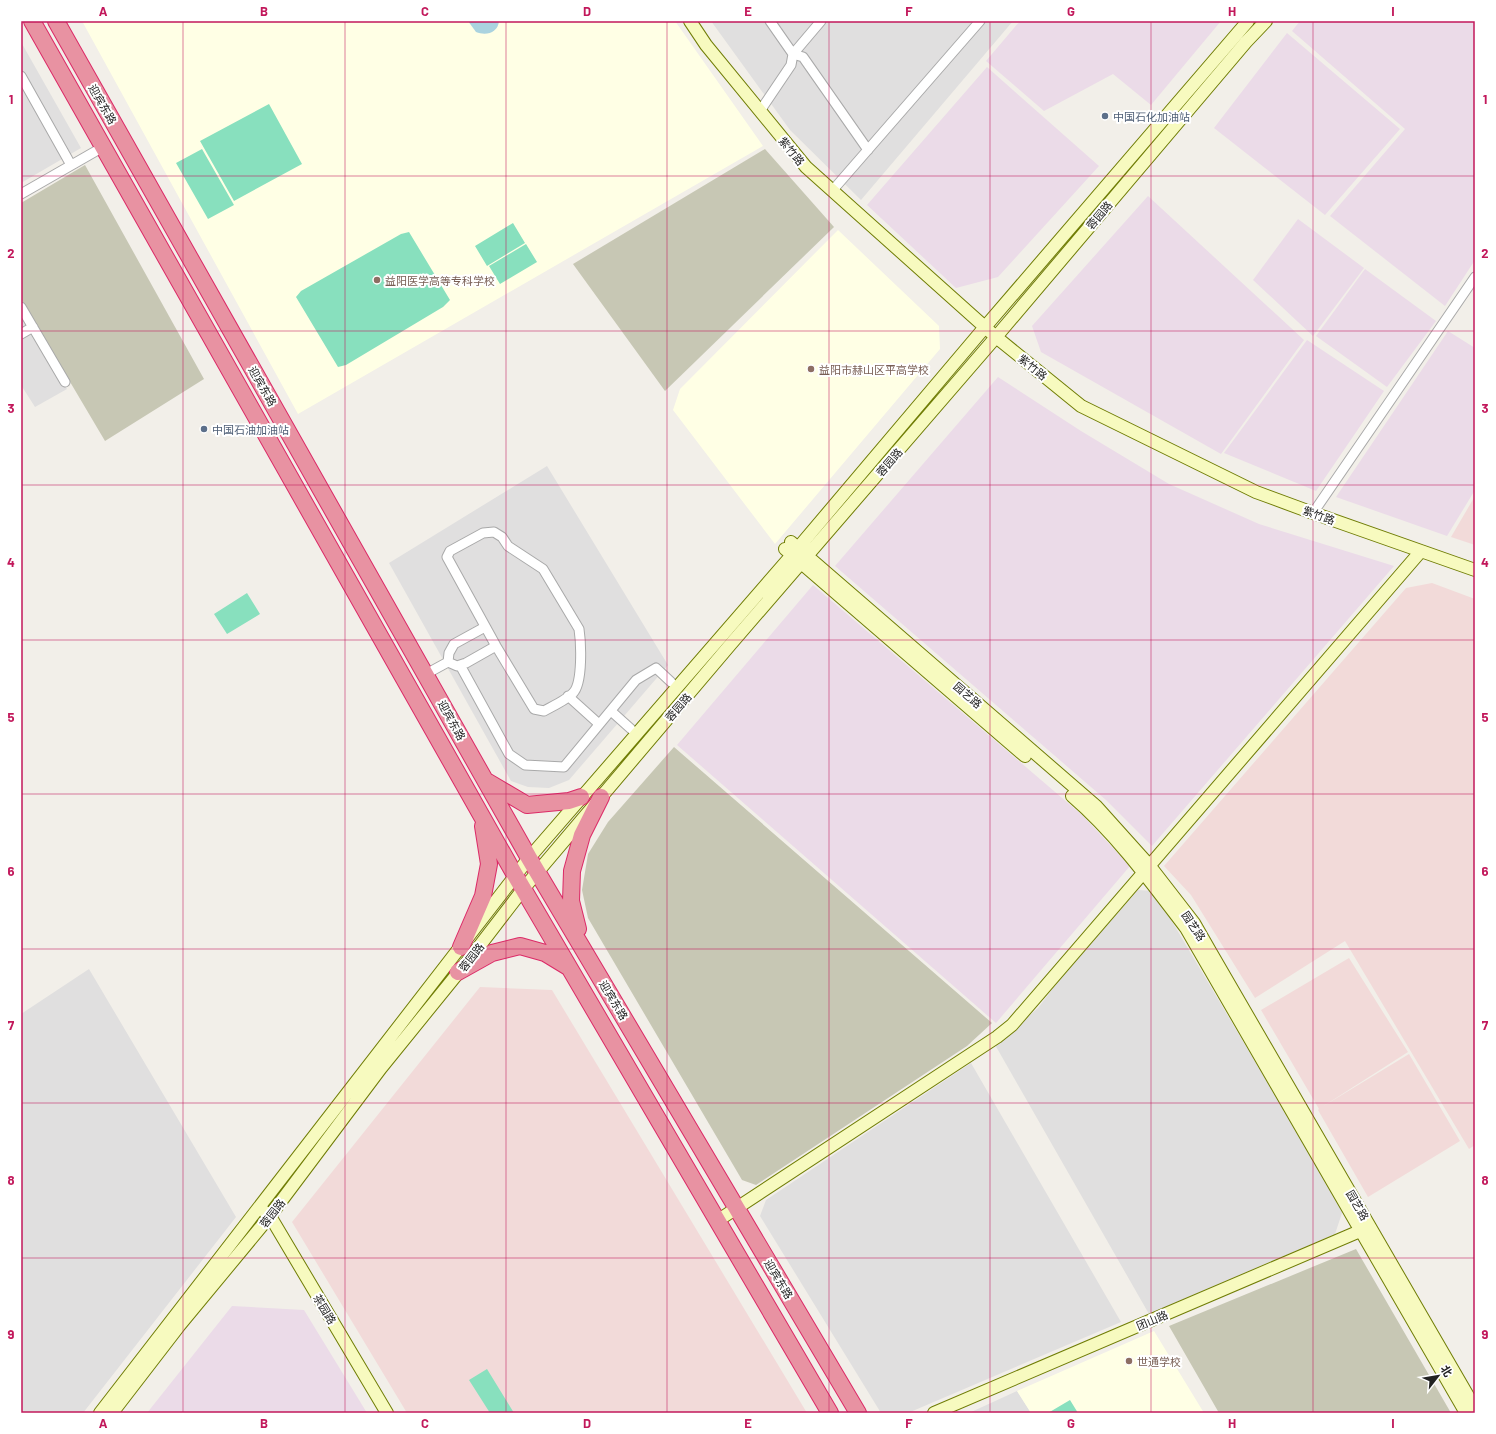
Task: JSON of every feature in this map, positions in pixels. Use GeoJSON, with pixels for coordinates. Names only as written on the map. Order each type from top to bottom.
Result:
{"type":"FeatureCollection","features":[{"type":"Feature","properties":{"kind":"highway","name":"迎宾东路"},"geometry":{"type":"LineString","coordinates":[[32,21],[515,875],[830,1413]]}},
{"type":"Feature","properties":{"kind":"highway","name":"迎宾东路"},"geometry":{"type":"LineString","coordinates":[[56,21],[529,858],[858,1413]]}},
{"type":"Feature","properties":{"kind":"highway"},"geometry":{"type":"LineString","coordinates":[[276,453],[295,442]]}},
{"type":"Feature","properties":{"kind":"highway"},"geometry":{"type":"LineString","coordinates":[[459,776],[478,766]]}},
{"type":"Feature","properties":{"kind":"highway"},"geometry":{"type":"LineString","coordinates":[[487,782],[527,805],[569,801],[581,797]]}},
{"type":"Feature","properties":{"kind":"highway"},"geometry":{"type":"LineString","coordinates":[[458,972],[492,953],[520,946],[545,953],[570,969],[587,954],[571,901],[572,871],[582,835],[601,797]]}},
{"type":"Feature","properties":{"kind":"highway"},"geometry":{"type":"LineString","coordinates":[[461,947],[483,896],[489,864],[481,815]]}},
{"type":"Feature","properties":{"kind":"street","name":"紫竹路"},"geometry":{"type":"LineString","coordinates":[[690,21],[706,45],[806,167],[996,337],[1082,406],[1256,492],[1475,570]]}},
{"type":"Feature","properties":{"kind":"street"},"geometry":{"type":"LineString","coordinates":[[770,21],[793,54],[803,58],[868,150]]}},
{"type":"Feature","properties":{"kind":"street"},"geometry":{"type":"LineString","coordinates":[[760,111],[791,65],[793,54],[821,21]]}},
{"type":"Feature","properties":{"kind":"street"},"geometry":{"type":"LineString","coordinates":[[832,191],[980,21]]}},
{"type":"Feature","properties":{"kind":"street","name":"蓉园路"},"geometry":{"type":"LineString","coordinates":[[100,1413],[260,1208],[529,858],[796,552],[985,327],[1248,21]]}},
{"type":"Feature","properties":{"kind":"street","name":"蓉园路"},"geometry":{"type":"LineString","coordinates":[[112,1413],[179,1326],[270,1216],[381,1068],[524,888],[601,797],[796,552],[996,337],[1211,83],[1266,21]]}},
{"type":"Feature","properties":{"kind":"street"},"geometry":{"type":"LineString","coordinates":[[21,76],[71,165]]}},
{"type":"Feature","properties":{"kind":"street"},"geometry":{"type":"LineString","coordinates":[[21,194],[103,147]]}},
{"type":"Feature","properties":{"kind":"street"},"geometry":{"type":"LineString","coordinates":[[1313,513],[1475,277]]}},
{"type":"Feature","properties":{"kind":"street"},"geometry":{"type":"LineString","coordinates":[[21,307],[65,382]]}},
{"type":"Feature","properties":{"kind":"street"},"geometry":{"type":"LineString","coordinates":[[21,334],[33,327]]}},
{"type":"Feature","properties":{"kind":"street"},"geometry":{"type":"LineString","coordinates":[[494,532],[502,537],[508,546],[543,569],[579,628],[579,681],[573,693],[544,711],[534,709],[496,646],[447,557],[450,551],[483,533],[494,532]]}},
{"type":"Feature","properties":{"kind":"street"},"geometry":{"type":"LineString","coordinates":[[717,1221],[997,1037],[1012,1024],[1421,551]]}},
{"type":"Feature","properties":{"kind":"street","name":"园艺路"},"geometry":{"type":"LineString","coordinates":[[796,552],[1074,798],[1146,868],[1186,928],[1365,1228],[1475,1408]]}},
{"type":"Feature","properties":{"kind":"street"},"geometry":{"type":"LineString","coordinates":[[448,662],[449,653],[454,644],[485,627]]}},
{"type":"Feature","properties":{"kind":"street"},"geometry":{"type":"LineString","coordinates":[[448,662],[457,666],[496,646]]}},
{"type":"Feature","properties":{"kind":"street"},"geometry":{"type":"LineString","coordinates":[[426,674],[448,662]]}},
{"type":"Feature","properties":{"kind":"street"},"geometry":{"type":"LineString","coordinates":[[460,665],[509,754],[525,765],[564,767],[636,680],[656,668],[671,682]]}},
{"type":"Feature","properties":{"kind":"street"},"geometry":{"type":"LineString","coordinates":[[568,696],[599,724]]}},
{"type":"Feature","properties":{"kind":"street"},"geometry":{"type":"LineString","coordinates":[[611,711],[631,729]]}},
{"type":"Feature","properties":{"kind":"street","name":"茶园路"},"geometry":{"type":"LineString","coordinates":[[260,1208],[270,1216],[387,1413]]}},
{"type":"Feature","properties":{"kind":"street","name":"园艺路"},"geometry":{"type":"LineString","coordinates":[[1365,1228],[1466,1413]]}},
{"type":"Feature","properties":{"kind":"street","name":"团山路"},"geometry":{"type":"LineString","coordinates":[[934,1413],[1365,1228]]}},
{"type":"Feature","properties":{"kind":"shaded area","name":"益阳医学高等专科学校"},"geometry":{"type":"Polygon","coordinates":[[[82,21],[675,21],[763,146],[298,414],[82,21]]]}},
{"type":"Feature","properties":{"kind":"shaded area"},"geometry":{"type":"Polygon","coordinates":[[[711,21],[1013,21],[861,200],[790,130],[711,21]]]}},
{"type":"Feature","properties":{"kind":"shaded area"},"geometry":{"type":"Polygon","coordinates":[[[1020,21],[1221,21],[1151,105],[1113,74],[1044,111],[986,61],[1020,21]]]}},
{"type":"Feature","properties":{"kind":"shaded area"},"geometry":{"type":"Polygon","coordinates":[[[1300,21],[1475,21],[1475,260],[1445,306],[1330,216],[1405,129],[1292,31],[1300,21]]]}},
{"type":"Feature","properties":{"kind":"shaded area"},"geometry":{"type":"Polygon","coordinates":[[[1287,33],[1400,129],[1325,215],[1214,128],[1287,33]]]}},
{"type":"Feature","properties":{"kind":"shaded area"},"geometry":{"type":"Polygon","coordinates":[[[21,42],[81,148],[21,183],[21,42]]]}},
{"type":"Feature","properties":{"kind":"shaded area"},"geometry":{"type":"Polygon","coordinates":[[[987,67],[1099,166],[998,277],[956,288],[867,205],[987,67]]]}},
{"type":"Feature","properties":{"kind":"shaded area"},"geometry":{"type":"Polygon","coordinates":[[[765,149],[834,227],[665,391],[573,264],[765,149]]]}},
{"type":"Feature","properties":{"kind":"shaded area"},"geometry":{"type":"Polygon","coordinates":[[[85,165],[204,379],[105,441],[21,299],[21,203],[85,165]]]}},
{"type":"Feature","properties":{"kind":"shaded area"},"geometry":{"type":"Polygon","coordinates":[[[1148,196],[1304,340],[1221,454],[1041,352],[1032,326],[1148,196]]]}},
{"type":"Feature","properties":{"kind":"shaded area"},"geometry":{"type":"Polygon","coordinates":[[[1298,219],[1364,268],[1313,336],[1253,280],[1298,219]]]}},
{"type":"Feature","properties":{"kind":"shaded area","name":"益阳市赫山区平高学校"},"geometry":{"type":"Polygon","coordinates":[[[838,230],[939,326],[940,349],[775,544],[673,410],[680,389],[838,230]]]}},
{"type":"Feature","properties":{"kind":"shaded area"},"geometry":{"type":"Polygon","coordinates":[[[1365,269],[1436,321],[1387,387],[1316,336],[1365,269]]]}},
{"type":"Feature","properties":{"kind":"shaded area"},"geometry":{"type":"Polygon","coordinates":[[[21,314],[67,389],[35,407],[21,385],[21,314]]]}},
{"type":"Feature","properties":{"kind":"shaded area"},"geometry":{"type":"Polygon","coordinates":[[[1448,331],[1475,348],[1475,490],[1447,536],[1336,497],[1448,331]]]}},
{"type":"Feature","properties":{"kind":"shaded area"},"geometry":{"type":"Polygon","coordinates":[[[1307,340],[1384,391],[1316,491],[1224,453],[1307,340]]]}},
{"type":"Feature","properties":{"kind":"shaded area"},"geometry":{"type":"Polygon","coordinates":[[[998,377],[1081,431],[1169,484],[1259,524],[1394,566],[1152,846],[1106,800],[835,566],[998,377]]]}},
{"type":"Feature","properties":{"kind":"shaded area"},"geometry":{"type":"Polygon","coordinates":[[[547,466],[668,665],[569,780],[549,788],[528,787],[511,781],[389,563],[547,466]]]}},
{"type":"Feature","properties":{"kind":"shaded area"},"geometry":{"type":"Polygon","coordinates":[[[1475,496],[1475,545],[1451,537],[1475,496]]]}},
{"type":"Feature","properties":{"kind":"shaded area"},"geometry":{"type":"Polygon","coordinates":[[[1432,583],[1475,599],[1475,1145],[1469,1149],[1345,941],[1255,998],[1191,895],[1164,866],[1406,588],[1432,583]]]}},
{"type":"Feature","properties":{"kind":"shaded area"},"geometry":{"type":"Polygon","coordinates":[[[813,585],[1082,815],[1130,866],[996,1023],[677,745],[813,585]]]}},
{"type":"Feature","properties":{"kind":"shaded area"},"geometry":{"type":"Polygon","coordinates":[[[674,747],[992,1023],[967,1046],[756,1185],[742,1180],[588,918],[582,890],[588,854],[608,822],[674,747]]]}},
{"type":"Feature","properties":{"kind":"shaded area"},"geometry":{"type":"Polygon","coordinates":[[[1138,890],[1154,891],[1343,1210],[1335,1234],[1149,1314],[994,1043],[1014,1029],[1038,1008],[1060,979],[1138,890]]]}},
{"type":"Feature","properties":{"kind":"shaded area"},"geometry":{"type":"Polygon","coordinates":[[[1349,958],[1408,1052],[1322,1107],[1409,1054],[1460,1141],[1368,1197],[1261,1010],[1349,958]]]}},
{"type":"Feature","properties":{"kind":"shaded area"},"geometry":{"type":"Polygon","coordinates":[[[89,969],[236,1217],[83,1413],[22,1413],[21,1014],[89,969]]]}},
{"type":"Feature","properties":{"kind":"shaded area"},"geometry":{"type":"Polygon","coordinates":[[[480,987],[552,990],[807,1413],[407,1413],[292,1222],[480,987]]]}},
{"type":"Feature","properties":{"kind":"shaded area"},"geometry":{"type":"Polygon","coordinates":[[[971,1063],[1121,1322],[908,1413],[881,1413],[760,1216],[766,1200],[971,1063]]]}},
{"type":"Feature","properties":{"kind":"shaded area"},"geometry":{"type":"Polygon","coordinates":[[[1356,1249],[1451,1413],[1219,1413],[1169,1326],[1356,1249]]]}},
{"type":"Feature","properties":{"kind":"shaded area"},"geometry":{"type":"Polygon","coordinates":[[[232,1306],[304,1310],[367,1413],[147,1413],[232,1306]]]}},
{"type":"Feature","properties":{"kind":"shaded area","name":"世通学校"},"geometry":{"type":"Polygon","coordinates":[[[1154,1331],[1204,1413],[1031,1413],[1017,1391],[1154,1331]]]}},
{"type":"Feature","properties":{"kind":"shaded area"},"geometry":{"type":"Polygon","coordinates":[[[1017,1391],[1031,1413],[969,1413],[1017,1391]]]}},
{"type":"Feature","properties":{"kind":"green space"},"geometry":{"type":"Polygon","coordinates":[[[269,104],[302,164],[234,201],[200,141],[269,104]]]}},
{"type":"Feature","properties":{"kind":"green space"},"geometry":{"type":"Polygon","coordinates":[[[202,149],[234,205],[208,219],[176,163],[202,149]]]}},
{"type":"Feature","properties":{"kind":"green space"},"geometry":{"type":"Polygon","coordinates":[[[513,223],[525,243],[487,266],[475,246],[513,223]]]}},
{"type":"Feature","properties":{"kind":"green space"},"geometry":{"type":"Polygon","coordinates":[[[409,232],[450,300],[443,307],[346,365],[338,367],[296,297],[301,291],[401,234],[409,232]]]}},
{"type":"Feature","properties":{"kind":"green space"},"geometry":{"type":"Polygon","coordinates":[[[526,244],[537,262],[500,284],[489,266],[526,244]]]}},
{"type":"Feature","properties":{"kind":"green space"},"geometry":{"type":"Polygon","coordinates":[[[247,593],[260,614],[227,634],[214,614],[247,593]]]}},
{"type":"Feature","properties":{"kind":"green space"},"geometry":{"type":"Polygon","coordinates":[[[487,1369],[514,1413],[490,1413],[469,1380],[487,1369]]]}},
{"type":"Feature","properties":{"kind":"green space"},"geometry":{"type":"Polygon","coordinates":[[[1070,1400],[1078,1413],[1048,1413],[1070,1400]]]}},
{"type":"Feature","properties":{"kind":"water"},"geometry":{"type":"Polygon","coordinates":[[[468,21],[499,21],[494,31],[484,34],[476,32],[468,21]]]}},
{"type":"Feature","properties":{"kind":"place","name":"中国石化加油站"},"geometry":{"type":"Point","coordinates":[1105,116]}},
{"type":"Feature","properties":{"kind":"place","name":"益阳医学高等专科学校"},"geometry":{"type":"Point","coordinates":[377,280]}},
{"type":"Feature","properties":{"kind":"place","name":"益阳市赫山区平高学校"},"geometry":{"type":"Point","coordinates":[811,369]}},
{"type":"Feature","properties":{"kind":"place","name":"中国石油加油站"},"geometry":{"type":"Point","coordinates":[204,429]}},
{"type":"Feature","properties":{"kind":"place","name":"世通学校"},"geometry":{"type":"Point","coordinates":[1129,1361]}}]}
